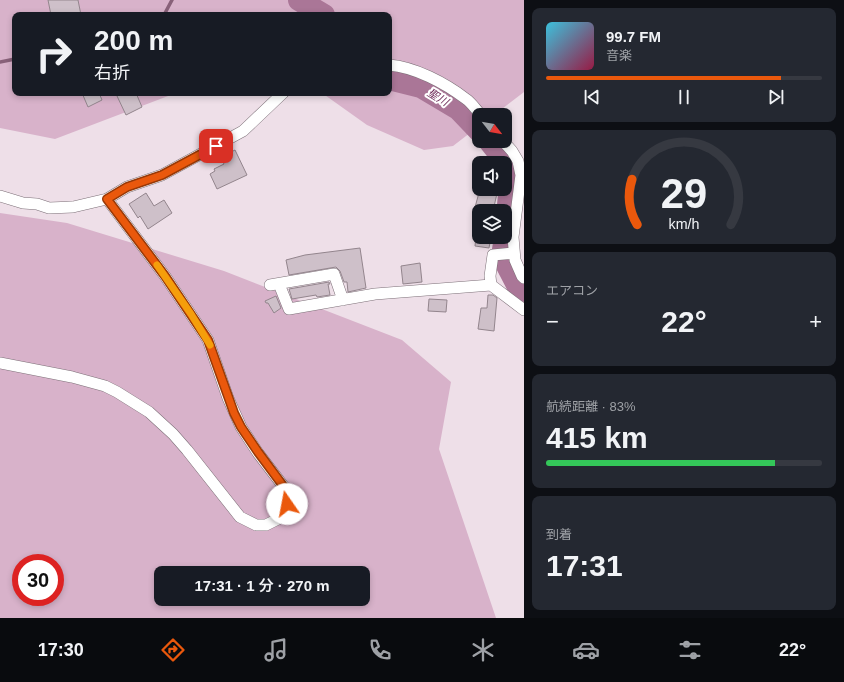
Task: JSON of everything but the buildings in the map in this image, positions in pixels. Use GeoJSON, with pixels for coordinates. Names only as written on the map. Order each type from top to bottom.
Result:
{"type":"FeatureCollection","features":[{"type":"Feature","properties":{"kind":"street"},"geometry":{"type":"LineString","coordinates":[[392,65],[426,75],[467,99],[475,108]]}},
{"type":"Feature","properties":{"kind":"street"},"geometry":{"type":"LineString","coordinates":[[0,196],[23,204],[37,204],[49,208],[73,207],[107,199],[127,187],[162,175],[243,131],[280,96]]}},
{"type":"Feature","properties":{"kind":"street"},"geometry":{"type":"LineString","coordinates":[[509,148],[521,161],[521,175],[513,237],[515,260],[524,278]]}},
{"type":"Feature","properties":{"kind":"street"},"geometry":{"type":"LineString","coordinates":[[0,363],[72,377],[105,386],[117,392],[149,412],[172,434],[187,450],[240,517],[256,525],[266,525],[280,518],[284,512],[288,495],[284,487],[241,427],[228,398],[208,340],[165,276],[107,199]]}},
{"type":"Feature","properties":{"kind":"street"},"geometry":{"type":"LineString","coordinates":[[491,285],[490,276],[494,255],[514,253]]}},
{"type":"Feature","properties":{"kind":"street"},"geometry":{"type":"LineString","coordinates":[[343,300],[334,274],[275,284],[289,309],[343,300],[374,294],[491,285],[524,310]]}},
{"type":"Feature","properties":{"kind":"shaded area"},"geometry":{"type":"Polygon","coordinates":[[[0,0],[524,0],[524,92],[503,108],[472,108],[472,131],[453,146],[424,150],[367,125],[326,96],[392,96],[392,12],[12,12],[12,96],[168,96],[55,139],[0,128],[0,0]]]}},
{"type":"Feature","properties":{"kind":"shaded area"},"geometry":{"type":"Polygon","coordinates":[[[0,213],[67,223],[224,271],[402,340],[451,382],[439,449],[496,618],[0,618],[0,213]]]}},
{"type":"Feature","properties":{"kind":"waterway"},"geometry":{"type":"LineString","coordinates":[[166,12],[172,0]]}},
{"type":"Feature","properties":{"kind":"waterway","name":"聖川"},"geometry":{"type":"LineString","coordinates":[[299,0],[319,12]]}},
{"type":"Feature","properties":{"kind":"waterway"},"geometry":{"type":"LineString","coordinates":[[0,62],[12,60]]}},
{"type":"Feature","properties":{"kind":"waterway","name":"聖川"},"geometry":{"type":"LineString","coordinates":[[392,80],[421,87],[458,109],[472,124]]}},
{"type":"Feature","properties":{"kind":"waterway","name":"聖川"},"geometry":{"type":"LineString","coordinates":[[495,148],[508,165],[511,174],[508,204]]}},
{"type":"Feature","properties":{"kind":"waterway","name":"聖川"},"geometry":{"type":"LineString","coordinates":[[504,244],[502,256],[517,285],[524,291]]}},
{"type":"Feature","properties":{"kind":"slow traffic"},"geometry":{"type":"LineString","coordinates":[[157,265],[191,314],[210,345]]}},
{"type":"Feature","properties":{"kind":"route"},"geometry":{"type":"LineString","coordinates":[[216,146],[162,175],[127,187],[107,199],[165,276],[208,340],[234,413],[241,427],[284,487],[288,495],[287,504]]}}]}
